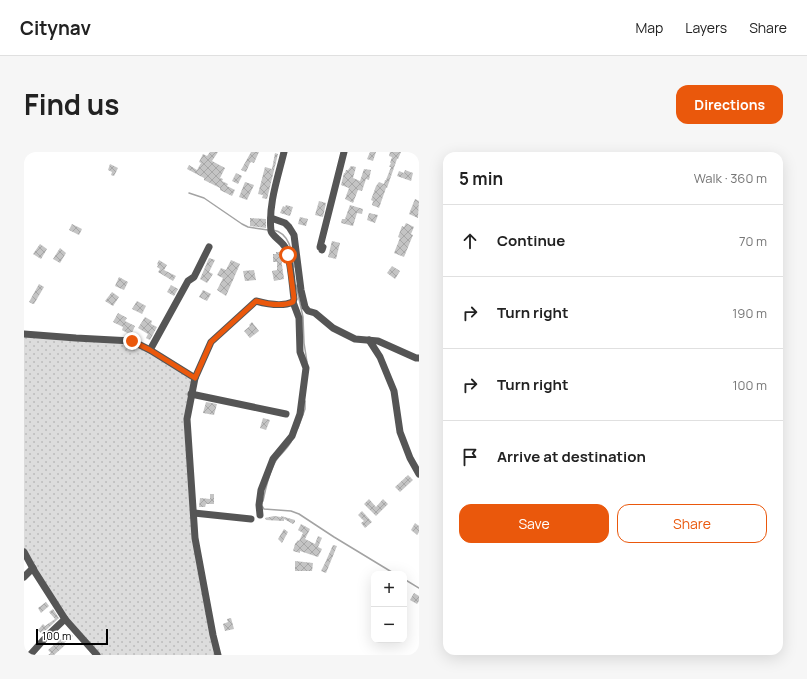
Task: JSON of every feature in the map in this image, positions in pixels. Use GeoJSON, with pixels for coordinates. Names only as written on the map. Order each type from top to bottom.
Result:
{"type":"FeatureCollection","features":[{"type":"Feature","properties":{"kind":"street"},"geometry":{"type":"LineString","coordinates":[[260,514],[259,505],[261,490],[270,467],[276,454],[292,436],[300,414],[306,368],[300,352],[299,318],[293,300],[288,255],[285,247],[271,232],[270,218],[272,205],[284,152]]}},
{"type":"Feature","properties":{"kind":"street"},"geometry":{"type":"LineString","coordinates":[[322,250],[323,247],[320,247],[344,152]]}},
{"type":"Feature","properties":{"kind":"street"},"geometry":{"type":"LineString","coordinates":[[270,218],[285,223],[294,235],[304,302],[308,311],[322,318],[338,331],[355,339],[378,341],[419,358]]}},
{"type":"Feature","properties":{"kind":"street"},"geometry":{"type":"LineString","coordinates":[[150,350],[188,281],[194,277],[209,247]]}},
{"type":"Feature","properties":{"kind":"street"},"geometry":{"type":"LineString","coordinates":[[293,300],[304,302]]}},
{"type":"Feature","properties":{"kind":"street"},"geometry":{"type":"LineString","coordinates":[[218,655],[195,538],[187,419],[191,394],[195,378],[211,342],[256,301],[268,304],[289,304],[293,300]]}},
{"type":"Feature","properties":{"kind":"street"},"geometry":{"type":"LineString","coordinates":[[24,334],[132,341],[150,350],[195,378]]}},
{"type":"Feature","properties":{"kind":"street"},"geometry":{"type":"LineString","coordinates":[[369,340],[380,357],[394,391],[400,432],[410,458],[419,474]]}},
{"type":"Feature","properties":{"kind":"street"},"geometry":{"type":"LineString","coordinates":[[191,394],[286,414]]}},
{"type":"Feature","properties":{"kind":"street"},"geometry":{"type":"LineString","coordinates":[[194,513],[251,519]]}},
{"type":"Feature","properties":{"kind":"street"},"geometry":{"type":"LineString","coordinates":[[24,552],[65,619],[97,655]]}},
{"type":"Feature","properties":{"kind":"street"},"geometry":{"type":"LineString","coordinates":[[24,577],[33,568]]}},
{"type":"Feature","properties":{"kind":"street"},"geometry":{"type":"LineString","coordinates":[[30,655],[65,619]]}},
{"type":"Feature","properties":{"kind":"shaded area"},"geometry":{"type":"Polygon","coordinates":[[[24,334],[132,341],[195,378],[187,419],[195,538],[218,655],[97,655],[65,619],[24,552],[24,334]]]}},
{"type":"Feature","properties":{"kind":"building"},"geometry":{"type":"Polygon","coordinates":[[[210,152],[218,152],[212,161],[225,168],[220,178],[228,184],[227,186],[235,190],[232,196],[187,169],[189,165],[197,170],[201,163],[199,162],[203,154],[207,156],[210,152]]]}},
{"type":"Feature","properties":{"kind":"building"},"geometry":{"type":"Polygon","coordinates":[[[251,152],[259,152],[254,163],[250,163],[246,172],[241,170],[251,152]]]}},
{"type":"Feature","properties":{"kind":"building"},"geometry":{"type":"Polygon","coordinates":[[[370,152],[376,152],[373,161],[367,159],[370,152]]]}},
{"type":"Feature","properties":{"kind":"building"},"geometry":{"type":"Polygon","coordinates":[[[390,152],[401,152],[379,208],[372,205],[373,201],[371,200],[379,182],[384,184],[386,180],[391,167],[389,167],[392,157],[389,156],[390,152]]]}},
{"type":"Feature","properties":{"kind":"building"},"geometry":{"type":"Polygon","coordinates":[[[275,153],[278,154],[267,199],[262,198],[263,195],[258,194],[265,167],[272,169],[275,153]]]}},
{"type":"Feature","properties":{"kind":"building"},"geometry":{"type":"Polygon","coordinates":[[[110,164],[118,168],[114,176],[111,175],[112,172],[108,170],[110,164]]]}},
{"type":"Feature","properties":{"kind":"building"},"geometry":{"type":"Polygon","coordinates":[[[351,166],[356,167],[353,178],[360,181],[364,169],[371,170],[369,180],[366,179],[362,191],[358,190],[353,203],[345,199],[349,188],[341,185],[344,173],[351,166]]]}},
{"type":"Feature","properties":{"kind":"building"},"geometry":{"type":"Polygon","coordinates":[[[405,170],[413,173],[411,181],[397,176],[399,171],[404,173],[405,170]]]}},
{"type":"Feature","properties":{"kind":"building"},"geometry":{"type":"Polygon","coordinates":[[[236,173],[242,176],[238,184],[232,181],[236,173]]]}},
{"type":"Feature","properties":{"kind":"building"},"geometry":{"type":"Polygon","coordinates":[[[245,182],[254,185],[247,200],[239,197],[245,182]]]}},
{"type":"Feature","properties":{"kind":"building"},"geometry":{"type":"Polygon","coordinates":[[[415,199],[419,201],[418,218],[409,214],[415,199]]]}},
{"type":"Feature","properties":{"kind":"building"},"geometry":{"type":"Polygon","coordinates":[[[319,201],[326,203],[323,217],[315,215],[319,201]]]}},
{"type":"Feature","properties":{"kind":"building"},"geometry":{"type":"Polygon","coordinates":[[[286,205],[293,207],[290,216],[280,213],[283,206],[285,207],[286,205]]]}},
{"type":"Feature","properties":{"kind":"building"},"geometry":{"type":"Polygon","coordinates":[[[350,205],[363,209],[362,214],[357,213],[353,226],[341,223],[342,219],[345,219],[350,205]]]}},
{"type":"Feature","properties":{"kind":"building"},"geometry":{"type":"Polygon","coordinates":[[[369,213],[378,215],[375,223],[367,220],[369,213]]]}},
{"type":"Feature","properties":{"kind":"building"},"geometry":{"type":"Polygon","coordinates":[[[300,217],[308,219],[306,226],[298,224],[300,217]]]}},
{"type":"Feature","properties":{"kind":"building"},"geometry":{"type":"Polygon","coordinates":[[[250,218],[266,219],[266,228],[250,226],[250,218]]]}},
{"type":"Feature","properties":{"kind":"building"},"geometry":{"type":"Polygon","coordinates":[[[406,223],[414,227],[411,234],[413,235],[404,257],[394,253],[400,238],[398,237],[402,226],[404,227],[406,223]]]}},
{"type":"Feature","properties":{"kind":"building"},"geometry":{"type":"Polygon","coordinates":[[[72,224],[82,229],[79,235],[69,230],[72,224]]]}},
{"type":"Feature","properties":{"kind":"building"},"geometry":{"type":"Polygon","coordinates":[[[332,241],[340,243],[336,259],[328,257],[332,241]]]}},
{"type":"Feature","properties":{"kind":"building"},"geometry":{"type":"Polygon","coordinates":[[[40,244],[47,249],[41,259],[33,254],[40,244]]]}},
{"type":"Feature","properties":{"kind":"building"},"geometry":{"type":"Polygon","coordinates":[[[60,248],[66,253],[60,263],[53,259],[60,248]]]}},
{"type":"Feature","properties":{"kind":"building"},"geometry":{"type":"Polygon","coordinates":[[[276,252],[281,252],[284,279],[274,281],[272,271],[277,270],[277,262],[273,262],[273,254],[276,254],[276,252]]]}},
{"type":"Feature","properties":{"kind":"building"},"geometry":{"type":"Polygon","coordinates":[[[209,258],[215,260],[209,272],[213,274],[207,283],[200,279],[209,258]]]}},
{"type":"Feature","properties":{"kind":"building"},"geometry":{"type":"Polygon","coordinates":[[[159,260],[167,265],[164,270],[176,276],[173,281],[158,272],[160,269],[157,267],[159,260]]]}},
{"type":"Feature","properties":{"kind":"building"},"geometry":{"type":"Polygon","coordinates":[[[231,260],[240,264],[226,296],[217,290],[223,278],[217,275],[221,268],[226,270],[231,260]]]}},
{"type":"Feature","properties":{"kind":"building"},"geometry":{"type":"Polygon","coordinates":[[[392,266],[400,271],[395,279],[387,273],[392,266]]]}},
{"type":"Feature","properties":{"kind":"building"},"geometry":{"type":"Polygon","coordinates":[[[254,270],[256,280],[245,281],[243,271],[254,270]]]}},
{"type":"Feature","properties":{"kind":"building"},"geometry":{"type":"Polygon","coordinates":[[[119,277],[128,282],[124,290],[115,286],[119,277]]]}},
{"type":"Feature","properties":{"kind":"building"},"geometry":{"type":"Polygon","coordinates":[[[39,284],[44,287],[33,304],[29,302],[39,284]]]}},
{"type":"Feature","properties":{"kind":"building"},"geometry":{"type":"Polygon","coordinates":[[[171,285],[178,289],[174,296],[167,292],[171,285]]]}},
{"type":"Feature","properties":{"kind":"building"},"geometry":{"type":"Polygon","coordinates":[[[203,290],[211,294],[207,301],[199,297],[203,290]]]}},
{"type":"Feature","properties":{"kind":"building"},"geometry":{"type":"Polygon","coordinates":[[[112,292],[119,297],[113,306],[105,301],[112,292]]]}},
{"type":"Feature","properties":{"kind":"building"},"geometry":{"type":"Polygon","coordinates":[[[137,301],[146,306],[142,314],[132,309],[137,301]]]}},
{"type":"Feature","properties":{"kind":"building"},"geometry":{"type":"Polygon","coordinates":[[[118,313],[127,318],[125,321],[135,326],[131,335],[122,330],[123,327],[113,322],[118,313]]]}},
{"type":"Feature","properties":{"kind":"building"},"geometry":{"type":"Polygon","coordinates":[[[145,317],[152,321],[151,324],[157,327],[150,340],[146,338],[148,334],[138,328],[145,317]]]}},
{"type":"Feature","properties":{"kind":"building"},"geometry":{"type":"Polygon","coordinates":[[[252,322],[259,331],[250,338],[244,331],[252,322]]]}},
{"type":"Feature","properties":{"kind":"building"},"geometry":{"type":"Polygon","coordinates":[[[206,402],[217,404],[214,415],[203,413],[206,402]]]}},
{"type":"Feature","properties":{"kind":"building"},"geometry":{"type":"Polygon","coordinates":[[[263,418],[270,420],[266,430],[260,428],[263,418]]]}},
{"type":"Feature","properties":{"kind":"building"},"geometry":{"type":"Polygon","coordinates":[[[408,475],[413,480],[400,492],[395,487],[408,475]]]}},
{"type":"Feature","properties":{"kind":"building"},"geometry":{"type":"Polygon","coordinates":[[[210,494],[214,494],[214,504],[206,504],[205,507],[199,507],[200,498],[210,499],[210,494]]]}},
{"type":"Feature","properties":{"kind":"building"},"geometry":{"type":"Polygon","coordinates":[[[369,499],[376,507],[383,499],[388,504],[376,516],[364,504],[369,499]]]}},
{"type":"Feature","properties":{"kind":"building"},"geometry":{"type":"Polygon","coordinates":[[[362,511],[372,522],[365,528],[361,523],[364,521],[358,515],[362,511]]]}},
{"type":"Feature","properties":{"kind":"building"},"geometry":{"type":"Polygon","coordinates":[[[281,516],[295,520],[295,522],[293,524],[284,519],[284,521],[266,520],[265,518],[281,516]]]}},
{"type":"Feature","properties":{"kind":"building"},"geometry":{"type":"Polygon","coordinates":[[[415,523],[419,526],[419,532],[417,535],[411,530],[415,523]]]}},
{"type":"Feature","properties":{"kind":"building"},"geometry":{"type":"Polygon","coordinates":[[[301,524],[310,529],[305,539],[315,544],[318,536],[322,538],[318,547],[322,549],[318,557],[300,551],[300,553],[293,551],[295,544],[298,540],[299,541],[303,533],[298,530],[301,524]]]}},
{"type":"Feature","properties":{"kind":"building"},"geometry":{"type":"Polygon","coordinates":[[[284,529],[288,532],[282,543],[278,539],[284,529]]]}},
{"type":"Feature","properties":{"kind":"building"},"geometry":{"type":"Polygon","coordinates":[[[333,545],[337,546],[326,573],[321,571],[333,545]]]}},
{"type":"Feature","properties":{"kind":"building"},"geometry":{"type":"Polygon","coordinates":[[[295,561],[313,563],[312,571],[295,571],[295,561]]]}},
{"type":"Feature","properties":{"kind":"building"},"geometry":{"type":"Polygon","coordinates":[[[414,593],[419,596],[419,601],[417,604],[410,600],[414,593]]]}},
{"type":"Feature","properties":{"kind":"building"},"geometry":{"type":"Polygon","coordinates":[[[46,602],[49,606],[41,613],[38,608],[46,602]]]}},
{"type":"Feature","properties":{"kind":"building"},"geometry":{"type":"Polygon","coordinates":[[[53,609],[59,618],[42,634],[38,630],[43,624],[45,626],[55,619],[49,612],[53,609]]]}},
{"type":"Feature","properties":{"kind":"building"},"geometry":{"type":"Polygon","coordinates":[[[231,618],[234,629],[225,631],[223,624],[228,622],[227,619],[231,618]]]}},
{"type":"Feature","properties":{"kind":"building"},"geometry":{"type":"Polygon","coordinates":[[[70,633],[73,636],[64,643],[65,645],[63,647],[54,655],[48,655],[51,653],[48,650],[70,633]]]}},
{"type":"Feature","properties":{"kind":"waterway"},"geometry":{"type":"LineString","coordinates":[[189,193],[204,198],[248,227],[268,230]]}},
{"type":"Feature","properties":{"kind":"waterway"},"geometry":{"type":"LineString","coordinates":[[273,230],[279,232],[287,239],[291,249],[294,267]]}},
{"type":"Feature","properties":{"kind":"waterway"},"geometry":{"type":"LineString","coordinates":[[296,285],[303,317],[304,343],[307,362]]}},
{"type":"Feature","properties":{"kind":"waterway"},"geometry":{"type":"LineString","coordinates":[[298,428],[305,409],[305,401]]}},
{"type":"Feature","properties":{"kind":"waterway"},"geometry":{"type":"LineString","coordinates":[[263,501],[268,479],[274,463],[291,442]]}},
{"type":"Feature","properties":{"kind":"waterway"},"geometry":{"type":"LineString","coordinates":[[262,506],[264,509],[291,511],[299,514],[390,571]]}},
{"type":"Feature","properties":{"kind":"waterway"},"geometry":{"type":"LineString","coordinates":[[407,581],[419,588]]}},
{"type":"Feature","properties":{"kind":"route"},"geometry":{"type":"LineString","coordinates":[[132,341],[150,350],[195,378],[211,342],[256,301],[268,304],[289,304],[293,302],[294,298],[288,255]]}}]}
